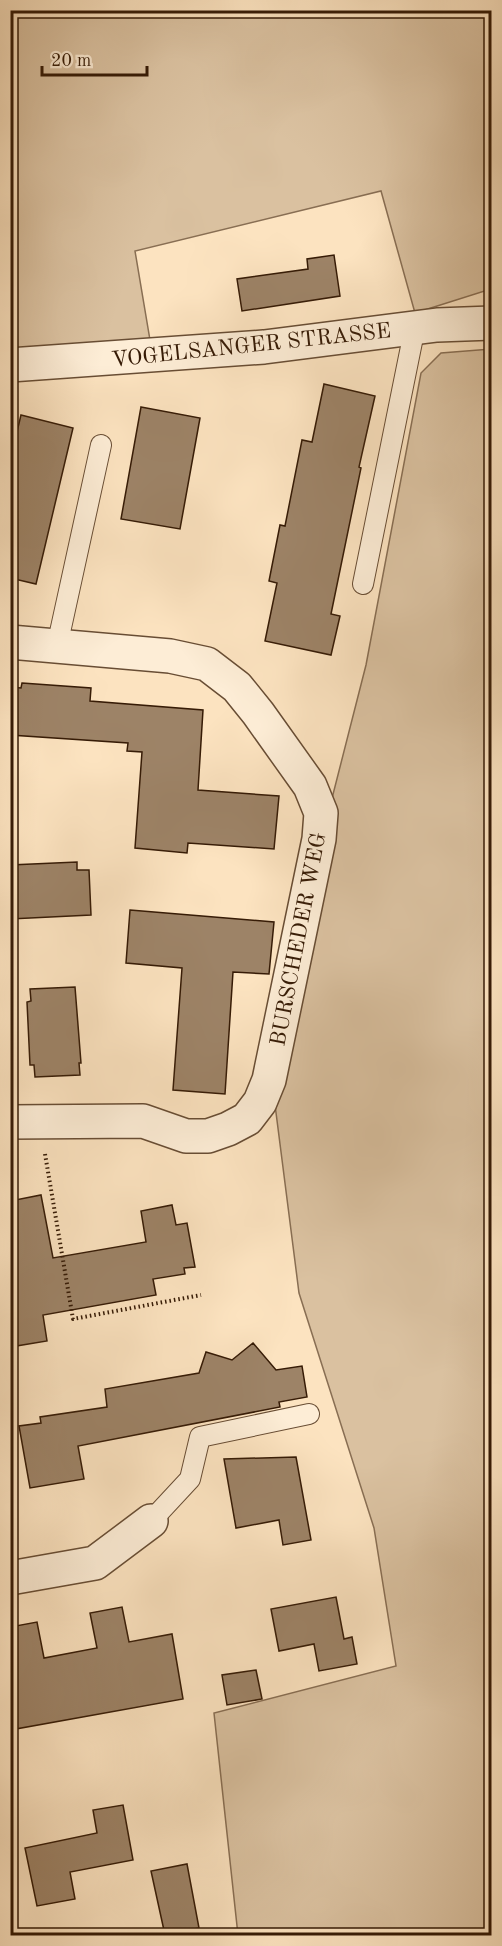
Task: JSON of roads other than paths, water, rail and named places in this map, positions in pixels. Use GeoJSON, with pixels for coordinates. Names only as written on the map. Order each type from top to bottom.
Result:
{"type":"FeatureCollection","features":[{"type":"Feature","properties":{"kind":"street","name":"VOGELSANGER STRASSE"},"geometry":{"type":"LineString","coordinates":[[10,365],[264,347],[415,327],[492,323]]}},
{"type":"Feature","properties":{"kind":"street","name":"BURSCHEDER WEG"},"geometry":{"type":"LineString","coordinates":[[10,642],[170,656],[207,664],[237,687],[258,713],[310,786],[321,813],[319,840],[302,928],[269,1080],[260,1102],[247,1119],[208,1136],[186,1136],[143,1121],[25,1121]]}},
{"type":"Feature","properties":{"kind":"street"},"geometry":{"type":"LineString","coordinates":[[10,1578],[94,1563],[151,1521]]}},
{"type":"Feature","properties":{"kind":"lane"},"geometry":{"type":"LineString","coordinates":[[363,584],[415,327]]}},
{"type":"Feature","properties":{"kind":"lane"},"geometry":{"type":"LineString","coordinates":[[57,646],[101,445]]}},
{"type":"Feature","properties":{"kind":"lane"},"geometry":{"type":"LineString","coordinates":[[151,1521],[190,1479],[200,1437],[309,1414]]}}]}
